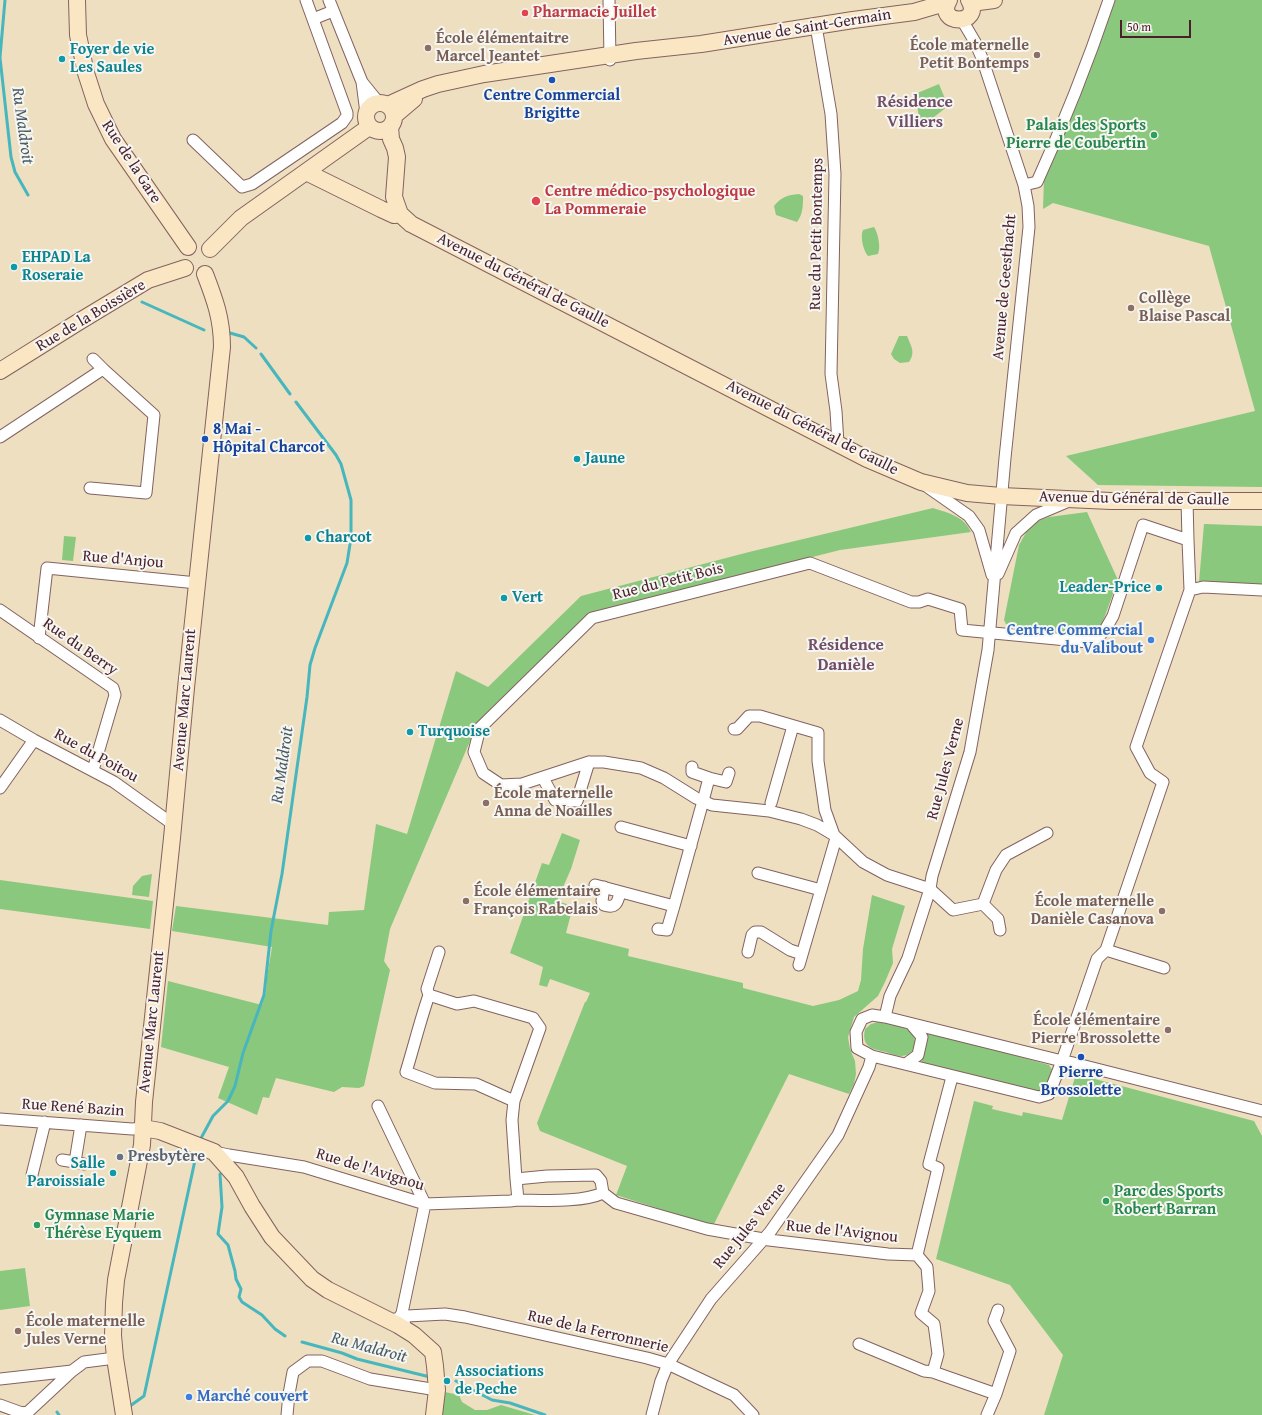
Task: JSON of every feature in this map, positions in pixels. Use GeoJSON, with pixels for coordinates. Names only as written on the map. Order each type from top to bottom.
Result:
{"type":"FeatureCollection","features":[{"type":"Feature","properties":{"kind":"street","name":"Rue de la Gare"},"geometry":{"type":"LineString","coordinates":[[77,0],[78,35],[86,73],[96,104],[113,139],[188,248]]}},
{"type":"Feature","properties":{"kind":"street"},"geometry":{"type":"LineString","coordinates":[[193,140],[242,187],[252,184],[342,123],[348,113],[306,0]]}},
{"type":"Feature","properties":{"kind":"street"},"geometry":{"type":"LineString","coordinates":[[329,0],[362,82],[382,120]]}},
{"type":"Feature","properties":{"kind":"street"},"geometry":{"type":"LineString","coordinates":[[609,0],[610,59]]}},
{"type":"Feature","properties":{"kind":"street"},"geometry":{"type":"LineString","coordinates":[[951,9],[969,16],[971,12],[970,2],[994,0]]}},
{"type":"Feature","properties":{"kind":"street"},"geometry":{"type":"LineString","coordinates":[[1024,185],[1037,182],[1054,143],[1109,0]]}},
{"type":"Feature","properties":{"kind":"street","name":"Avenue de Saint-Germain"},"geometry":{"type":"LineString","coordinates":[[210,249],[241,218],[382,120],[423,88],[484,74],[610,59],[638,59],[701,44],[914,12],[951,9]]}},
{"type":"Feature","properties":{"kind":"street","name":"Avenue de Geesthacht"},"geometry":{"type":"LineString","coordinates":[[951,9],[976,42],[1024,185],[1028,206],[1029,227],[1001,496]]}},
{"type":"Feature","properties":{"kind":"street"},"geometry":{"type":"LineString","coordinates":[[313,20],[333,11]]}},
{"type":"Feature","properties":{"kind":"street","name":"Rue du Petit Bontemps"},"geometry":{"type":"LineString","coordinates":[[816,26],[831,114],[835,174],[832,374],[838,444]]}},
{"type":"Feature","properties":{"kind":"street"},"geometry":{"type":"LineString","coordinates":[[362,82],[395,148],[397,157],[394,197],[400,214]]}},
{"type":"Feature","properties":{"kind":"street","name":"Avenue du Général de Gaulle"},"geometry":{"type":"LineString","coordinates":[[306,172],[381,210],[394,215],[400,214],[411,224],[671,356],[867,459],[921,482],[967,493],[1071,500],[1262,501]]}},
{"type":"Feature","properties":{"kind":"street"},"geometry":{"type":"LineString","coordinates":[[196,244],[201,244],[210,249],[214,262],[209,271],[200,275],[192,274],[185,268],[182,258],[188,248],[196,244]]}},
{"type":"Feature","properties":{"kind":"street","name":"Rue de la Boissière"},"geometry":{"type":"LineString","coordinates":[[0,371],[87,316],[148,280],[185,268]]}},
{"type":"Feature","properties":{"kind":"street","name":"Avenue Marc Laurent"},"geometry":{"type":"LineString","coordinates":[[124,1415],[115,1358],[113,1325],[116,1280],[142,1145],[144,1102],[174,825],[197,583],[222,347],[220,317],[205,274]]}},
{"type":"Feature","properties":{"kind":"street"},"geometry":{"type":"LineString","coordinates":[[90,488],[146,494],[154,415],[103,369],[93,358]]}},
{"type":"Feature","properties":{"kind":"street"},"geometry":{"type":"LineString","coordinates":[[0,437],[103,369]]}},
{"type":"Feature","properties":{"kind":"street"},"geometry":{"type":"LineString","coordinates":[[921,482],[969,516],[978,530],[994,582]]}},
{"type":"Feature","properties":{"kind":"street","name":"Rue Jules Verne"},"geometry":{"type":"LineString","coordinates":[[885,1017],[890,996],[907,963],[970,752],[988,650],[1001,496]]}},
{"type":"Feature","properties":{"kind":"street"},"geometry":{"type":"LineString","coordinates":[[994,582],[1016,533],[1036,515],[1071,500]]}},
{"type":"Feature","properties":{"kind":"street"},"geometry":{"type":"LineString","coordinates":[[1187,500],[1190,590],[1136,747],[1150,773],[1163,782],[1106,950],[1097,959],[1062,1061],[1049,1094],[1039,1098],[872,1056],[857,1048],[856,1032],[862,1019],[872,1014],[911,1024],[1062,1061],[1262,1111]]}},
{"type":"Feature","properties":{"kind":"street"},"geometry":{"type":"LineString","coordinates":[[989,632],[1088,642],[1098,637],[1105,630],[1113,616],[1144,525],[1188,540]]}},
{"type":"Feature","properties":{"kind":"street","name":"Rue du Petit Bois"},"geometry":{"type":"LineString","coordinates":[[930,889],[887,875],[863,862],[835,836],[801,819],[769,811],[712,805],[664,778],[641,768],[604,762],[589,762],[522,784],[501,785],[484,773],[474,752],[480,728],[592,618],[810,563],[911,602],[919,602],[928,598],[960,609],[962,630],[989,632]]}},
{"type":"Feature","properties":{"kind":"street","name":"Rue d'Anjou"},"geometry":{"type":"LineString","coordinates":[[39,638],[47,568],[197,583]]}},
{"type":"Feature","properties":{"kind":"street"},"geometry":{"type":"LineString","coordinates":[[1190,590],[1203,587],[1262,590]]}},
{"type":"Feature","properties":{"kind":"street","name":"Rue du Berry"},"geometry":{"type":"LineString","coordinates":[[0,610],[112,688],[115,695],[93,770]]}},
{"type":"Feature","properties":{"kind":"street"},"geometry":{"type":"LineString","coordinates":[[734,729],[737,729],[749,716],[760,716],[818,733],[818,761],[825,810],[835,836],[799,965]]}},
{"type":"Feature","properties":{"kind":"street","name":"Rue du Poitou"},"geometry":{"type":"LineString","coordinates":[[0,720],[34,740],[114,782],[136,796],[174,825]]}},
{"type":"Feature","properties":{"kind":"street"},"geometry":{"type":"LineString","coordinates":[[771,803],[794,726]]}},
{"type":"Feature","properties":{"kind":"street"},"geometry":{"type":"LineString","coordinates":[[0,788],[34,740]]}},
{"type":"Feature","properties":{"kind":"street"},"geometry":{"type":"LineString","coordinates":[[543,778],[555,800],[577,801],[589,762]]}},
{"type":"Feature","properties":{"kind":"street"},"geometry":{"type":"LineString","coordinates":[[692,767],[692,772],[726,782],[729,773]]}},
{"type":"Feature","properties":{"kind":"street"},"geometry":{"type":"LineString","coordinates":[[658,929],[667,930],[704,801],[709,778]]}},
{"type":"Feature","properties":{"kind":"street"},"geometry":{"type":"LineString","coordinates":[[817,826],[825,810]]}},
{"type":"Feature","properties":{"kind":"street"},"geometry":{"type":"LineString","coordinates":[[621,827],[691,846]]}},
{"type":"Feature","properties":{"kind":"street"},"geometry":{"type":"LineString","coordinates":[[983,904],[996,870],[1006,855],[1047,833]]}},
{"type":"Feature","properties":{"kind":"street"},"geometry":{"type":"LineString","coordinates":[[758,873],[821,890]]}},
{"type":"Feature","properties":{"kind":"street"},"geometry":{"type":"LineString","coordinates":[[620,892],[618,902],[614,906],[609,907],[604,905],[600,886],[674,906]]}},
{"type":"Feature","properties":{"kind":"street"},"geometry":{"type":"LineString","coordinates":[[930,889],[953,910],[983,904]]}},
{"type":"Feature","properties":{"kind":"street"},"geometry":{"type":"LineString","coordinates":[[983,904],[998,919],[1000,930]]}},
{"type":"Feature","properties":{"kind":"street"},"geometry":{"type":"LineString","coordinates":[[746,925],[755,932],[762,932],[790,950],[802,954]]}},
{"type":"Feature","properties":{"kind":"street"},"geometry":{"type":"LineString","coordinates":[[748,952],[752,935],[755,932]]}},
{"type":"Feature","properties":{"kind":"street"},"geometry":{"type":"LineString","coordinates":[[1106,950],[1164,968]]}},
{"type":"Feature","properties":{"kind":"street"},"geometry":{"type":"LineString","coordinates":[[439,952],[426,988],[429,995],[419,1024],[417,1036],[406,1072],[435,1084],[476,1084],[514,1101]]}},
{"type":"Feature","properties":{"kind":"street"},"geometry":{"type":"LineString","coordinates":[[429,995],[457,1004],[474,1001],[533,1018],[540,1028],[514,1101],[512,1120],[518,1200]]}},
{"type":"Feature","properties":{"kind":"street"},"geometry":{"type":"LineString","coordinates":[[906,1064],[918,1055],[922,1037],[911,1024]]}},
{"type":"Feature","properties":{"kind":"street","name":"Rue Jules Verne"},"geometry":{"type":"LineString","coordinates":[[652,1415],[661,1381],[668,1364],[711,1299],[763,1239],[838,1136],[869,1067],[872,1056]]}},
{"type":"Feature","properties":{"kind":"street"},"geometry":{"type":"LineString","coordinates":[[933,1372],[938,1354],[934,1324],[921,1313],[929,1292],[927,1266],[916,1255],[938,1168],[929,1164],[952,1077]]}},
{"type":"Feature","properties":{"kind":"street"},"geometry":{"type":"LineString","coordinates":[[378,1106],[424,1204],[402,1313],[399,1318],[390,1320]]}},
{"type":"Feature","properties":{"kind":"street","name":"Rue René Bazin"},"geometry":{"type":"LineString","coordinates":[[0,1119],[143,1128]]}},
{"type":"Feature","properties":{"kind":"street"},"geometry":{"type":"LineString","coordinates":[[32,1175],[45,1122]]}},
{"type":"Feature","properties":{"kind":"street"},"geometry":{"type":"LineString","coordinates":[[62,1160],[80,1163],[81,1125]]}},
{"type":"Feature","properties":{"kind":"street"},"geometry":{"type":"LineString","coordinates":[[143,1128],[160,1131],[214,1152],[236,1177],[252,1206],[272,1237],[312,1278],[328,1290],[390,1320],[405,1329],[433,1352],[437,1390],[434,1415]]}},
{"type":"Feature","properties":{"kind":"street","name":"Rue de l'Avignou"},"geometry":{"type":"LineString","coordinates":[[214,1152],[304,1167],[424,1204],[571,1199],[595,1197],[603,1193],[616,1203],[707,1229],[763,1239],[888,1254],[916,1255]]}},
{"type":"Feature","properties":{"kind":"street"},"geometry":{"type":"LineString","coordinates":[[516,1179],[547,1176],[596,1175],[601,1181],[603,1193]]}},
{"type":"Feature","properties":{"kind":"street"},"geometry":{"type":"LineString","coordinates":[[406,1298],[411,1308],[423,1315]]}},
{"type":"Feature","properties":{"kind":"street"},"geometry":{"type":"LineString","coordinates":[[987,1415],[996,1394],[1010,1351],[994,1321],[998,1310]]}},
{"type":"Feature","properties":{"kind":"street","name":"Rue de la Ferronnerie"},"geometry":{"type":"LineString","coordinates":[[405,1329],[404,1321],[407,1316],[444,1314],[647,1358],[668,1364],[734,1395],[753,1415]]}},
{"type":"Feature","properties":{"kind":"street"},"geometry":{"type":"LineString","coordinates":[[858,1344],[924,1371],[933,1372],[996,1394]]}},
{"type":"Feature","properties":{"kind":"street"},"geometry":{"type":"LineString","coordinates":[[0,1405],[22,1413],[28,1412],[72,1371],[84,1362],[115,1358]]}},
{"type":"Feature","properties":{"kind":"street"},"geometry":{"type":"LineString","coordinates":[[287,1415],[293,1372],[308,1361],[322,1361],[370,1378],[437,1390]]}},
{"type":"Feature","properties":{"kind":"street"},"geometry":{"type":"LineString","coordinates":[[0,1379],[72,1371]]}},
{"type":"Feature","properties":{"kind":"green space"},"geometry":{"type":"Polygon","coordinates":[[[1113,0],[1262,0],[1262,487],[1098,485],[1066,456],[1255,411],[1209,246],[1053,203],[1043,209],[1044,178],[1113,0]]]}},
{"type":"Feature","properties":{"kind":"green space"},"geometry":{"type":"Polygon","coordinates":[[[939,84],[948,106],[929,121],[920,123],[915,94],[939,84]]]}},
{"type":"Feature","properties":{"kind":"green space"},"geometry":{"type":"Polygon","coordinates":[[[799,194],[803,196],[803,207],[802,213],[797,222],[776,215],[774,206],[779,200],[788,196],[799,194]]]}},
{"type":"Feature","properties":{"kind":"green space"},"geometry":{"type":"Polygon","coordinates":[[[874,227],[879,240],[879,251],[878,254],[868,256],[862,243],[862,233],[863,230],[874,227]]]}},
{"type":"Feature","properties":{"kind":"green space"},"geometry":{"type":"Polygon","coordinates":[[[899,336],[907,336],[911,346],[912,355],[909,362],[900,363],[894,359],[891,354],[899,336]]]}},
{"type":"Feature","properties":{"kind":"green space"},"geometry":{"type":"Polygon","coordinates":[[[933,508],[960,519],[971,532],[840,550],[592,613],[476,727],[390,929],[384,961],[390,970],[364,1086],[359,1088],[342,1087],[334,1092],[276,1078],[269,1098],[263,1097],[257,1115],[218,1098],[229,1067],[161,1047],[168,981],[262,1005],[266,992],[272,947],[172,931],[176,906],[328,925],[329,912],[364,910],[376,824],[407,834],[456,671],[488,687],[581,596],[749,552],[933,508]]]}},
{"type":"Feature","properties":{"kind":"green space"},"geometry":{"type":"Polygon","coordinates":[[[1087,512],[1118,580],[1102,624],[1095,633],[1087,636],[1010,626],[1006,624],[1004,620],[1019,545],[1028,529],[1038,521],[1049,517],[1087,512]]]}},
{"type":"Feature","properties":{"kind":"green space"},"geometry":{"type":"Polygon","coordinates":[[[1204,524],[1262,526],[1262,584],[1199,582],[1204,524]]]}},
{"type":"Feature","properties":{"kind":"green space"},"geometry":{"type":"Polygon","coordinates":[[[64,536],[76,537],[73,561],[62,560],[64,536]]]}},
{"type":"Feature","properties":{"kind":"green space"},"geometry":{"type":"Polygon","coordinates":[[[562,833],[580,840],[571,869],[557,901],[573,906],[566,933],[629,949],[628,956],[743,983],[743,988],[813,1006],[839,1000],[858,991],[861,980],[863,949],[872,895],[905,906],[892,949],[893,963],[885,982],[878,996],[854,1017],[848,1037],[850,1049],[855,1061],[856,1074],[854,1084],[849,1094],[789,1074],[713,1226],[616,1195],[627,1166],[540,1131],[537,1123],[585,1002],[590,993],[550,979],[547,987],[539,985],[543,967],[510,953],[542,863],[549,865],[562,833]]]}},
{"type":"Feature","properties":{"kind":"green space"},"geometry":{"type":"Polygon","coordinates":[[[152,874],[149,897],[132,895],[133,886],[142,876],[152,874]]]}},
{"type":"Feature","properties":{"kind":"green space"},"geometry":{"type":"Polygon","coordinates":[[[0,880],[153,901],[150,929],[0,909],[0,880]]]}},
{"type":"Feature","properties":{"kind":"green space"},"geometry":{"type":"Polygon","coordinates":[[[878,1022],[898,1026],[910,1031],[915,1041],[915,1049],[907,1055],[900,1056],[876,1050],[869,1046],[865,1040],[865,1029],[871,1024],[878,1022]]]}},
{"type":"Feature","properties":{"kind":"green space"},"geometry":{"type":"Polygon","coordinates":[[[928,1031],[1049,1065],[1053,1071],[1048,1085],[1043,1090],[1035,1092],[920,1065],[924,1054],[928,1031]]]}},
{"type":"Feature","properties":{"kind":"green space","name":"Parc des Sports Robert Barran"},"geometry":{"type":"Polygon","coordinates":[[[1076,1074],[1254,1121],[1262,1136],[1262,1415],[1044,1415],[1063,1355],[1010,1285],[936,1259],[974,1101],[993,1106],[992,1109],[1022,1116],[1023,1112],[1062,1120],[1076,1074]]]}},
{"type":"Feature","properties":{"kind":"green space"},"geometry":{"type":"Polygon","coordinates":[[[25,1268],[30,1306],[0,1310],[0,1271],[25,1268]]]}},
{"type":"Feature","properties":{"kind":"green space"},"geometry":{"type":"Polygon","coordinates":[[[440,1391],[459,1395],[462,1402],[475,1410],[487,1410],[501,1405],[535,1415],[438,1415],[440,1391]]]}},
{"type":"Feature","properties":{"kind":"waterway","name":"Ru Maldroit"},"geometry":{"type":"LineString","coordinates":[[0,57],[5,0]]}},
{"type":"Feature","properties":{"kind":"waterway","name":"Ru Maldroit"},"geometry":{"type":"LineString","coordinates":[[0,58],[11,157],[15,172],[28,195]]}},
{"type":"Feature","properties":{"kind":"waterway","name":"Ru Maldroit"},"geometry":{"type":"LineString","coordinates":[[142,302],[204,330]]}},
{"type":"Feature","properties":{"kind":"waterway","name":"Ru Maldroit"},"geometry":{"type":"LineString","coordinates":[[230,333],[244,337],[256,348]]}},
{"type":"Feature","properties":{"kind":"waterway","name":"Ru Maldroit"},"geometry":{"type":"LineString","coordinates":[[261,354],[290,394]]}},
{"type":"Feature","properties":{"kind":"waterway","name":"Ru Maldroit"},"geometry":{"type":"LineString","coordinates":[[200,1140],[213,1116],[228,1101],[235,1086],[243,1053],[264,995],[271,931],[282,874],[307,697],[310,665],[347,563],[351,538],[351,500],[341,464],[336,455],[296,402]]}},
{"type":"Feature","properties":{"kind":"waterway"},"geometry":{"type":"LineString","coordinates":[[130,1406],[144,1396],[197,1151]]}},
{"type":"Feature","properties":{"kind":"waterway","name":"Ru Maldroit"},"geometry":{"type":"LineString","coordinates":[[220,1174],[222,1207],[218,1234],[228,1245],[236,1279],[241,1289],[239,1297],[242,1302],[262,1315],[275,1329],[285,1336]]}},
{"type":"Feature","properties":{"kind":"waterway","name":"Ru Maldroit"},"geometry":{"type":"LineString","coordinates":[[302,1342],[342,1353],[357,1359],[430,1377]]}},
{"type":"Feature","properties":{"kind":"waterway","name":"Ru Maldroit"},"geometry":{"type":"LineString","coordinates":[[456,1381],[492,1400],[510,1403],[545,1415]]}},
{"type":"Feature","properties":{"kind":"place","name":"Pharmacie Juillet"},"geometry":{"type":"Point","coordinates":[525,13]}},
{"type":"Feature","properties":{"kind":"place","name":"École élémentaitre Marcel Jeantet"},"geometry":{"type":"Point","coordinates":[428,48]}},
{"type":"Feature","properties":{"kind":"place","name":"École maternelle Petit Bontemps"},"geometry":{"type":"Point","coordinates":[1037,55]}},
{"type":"Feature","properties":{"kind":"place","name":"Foyer de vie Les Saules"},"geometry":{"type":"Point","coordinates":[62,59]}},
{"type":"Feature","properties":{"kind":"place","name":"Centre Commercial Brigitte"},"geometry":{"type":"Point","coordinates":[552,80]}},
{"type":"Feature","properties":{"kind":"place","name":"Palais des Sports Pierre de Coubertin"},"geometry":{"type":"Point","coordinates":[1154,135]}},
{"type":"Feature","properties":{"kind":"place","name":"Centre médico-psychologique La Pommeraie"},"geometry":{"type":"Point","coordinates":[536,201]}},
{"type":"Feature","properties":{"kind":"place","name":"EHPAD La Roseraie"},"geometry":{"type":"Point","coordinates":[14,267]}},
{"type":"Feature","properties":{"kind":"place","name":"Collège Blaise Pascal"},"geometry":{"type":"Point","coordinates":[1131,308]}},
{"type":"Feature","properties":{"kind":"place","name":"8 Mai - Hôpital Charcot"},"geometry":{"type":"Point","coordinates":[205,439]}},
{"type":"Feature","properties":{"kind":"place","name":"Jaune"},"geometry":{"type":"Point","coordinates":[577,459]}},
{"type":"Feature","properties":{"kind":"place","name":"Charcot"},"geometry":{"type":"Point","coordinates":[308,538]}},
{"type":"Feature","properties":{"kind":"place","name":"Leader-Price"},"geometry":{"type":"Point","coordinates":[1159,588]}},
{"type":"Feature","properties":{"kind":"place","name":"Vert"},"geometry":{"type":"Point","coordinates":[504,598]}},
{"type":"Feature","properties":{"kind":"place","name":"Centre Commercial du Valibout"},"geometry":{"type":"Point","coordinates":[1151,640]}},
{"type":"Feature","properties":{"kind":"place","name":"Turquoise"},"geometry":{"type":"Point","coordinates":[410,732]}},
{"type":"Feature","properties":{"kind":"place","name":"École maternelle Anna de Noailles"},"geometry":{"type":"Point","coordinates":[486,803]}},
{"type":"Feature","properties":{"kind":"place","name":"École élémentaire François Rabelais"},"geometry":{"type":"Point","coordinates":[466,901]}},
{"type":"Feature","properties":{"kind":"place","name":"École maternelle Danièle Casanova"},"geometry":{"type":"Point","coordinates":[1162,911]}},
{"type":"Feature","properties":{"kind":"place","name":"École élémentaire Pierre Brossolette"},"geometry":{"type":"Point","coordinates":[1168,1030]}},
{"type":"Feature","properties":{"kind":"place","name":"Pierre Brossolette"},"geometry":{"type":"Point","coordinates":[1081,1057]}},
{"type":"Feature","properties":{"kind":"place","name":"Presbytère"},"geometry":{"type":"Point","coordinates":[120,1157]}},
{"type":"Feature","properties":{"kind":"place","name":"Salle Paroissiale"},"geometry":{"type":"Point","coordinates":[113,1173]}},
{"type":"Feature","properties":{"kind":"place","name":"Parc des Sports Robert Barran"},"geometry":{"type":"Point","coordinates":[1106,1201]}},
{"type":"Feature","properties":{"kind":"place","name":"Gymnase Marie Thérèse Eyquem"},"geometry":{"type":"Point","coordinates":[37,1225]}},
{"type":"Feature","properties":{"kind":"place","name":"École maternelle Jules Verne"},"geometry":{"type":"Point","coordinates":[18,1331]}},
{"type":"Feature","properties":{"kind":"place","name":"Associations de Peche"},"geometry":{"type":"Point","coordinates":[447,1381]}},
{"type":"Feature","properties":{"kind":"place","name":"Marché couvert"},"geometry":{"type":"Point","coordinates":[189,1397]}},
{"type":"Feature","properties":{"kind":"district","name":"Résidence Villiers"},"geometry":{"type":"Point","coordinates":[915,113]}},
{"type":"Feature","properties":{"kind":"district","name":"Résidence Danièle"},"geometry":{"type":"Point","coordinates":[846,656]}}]}
